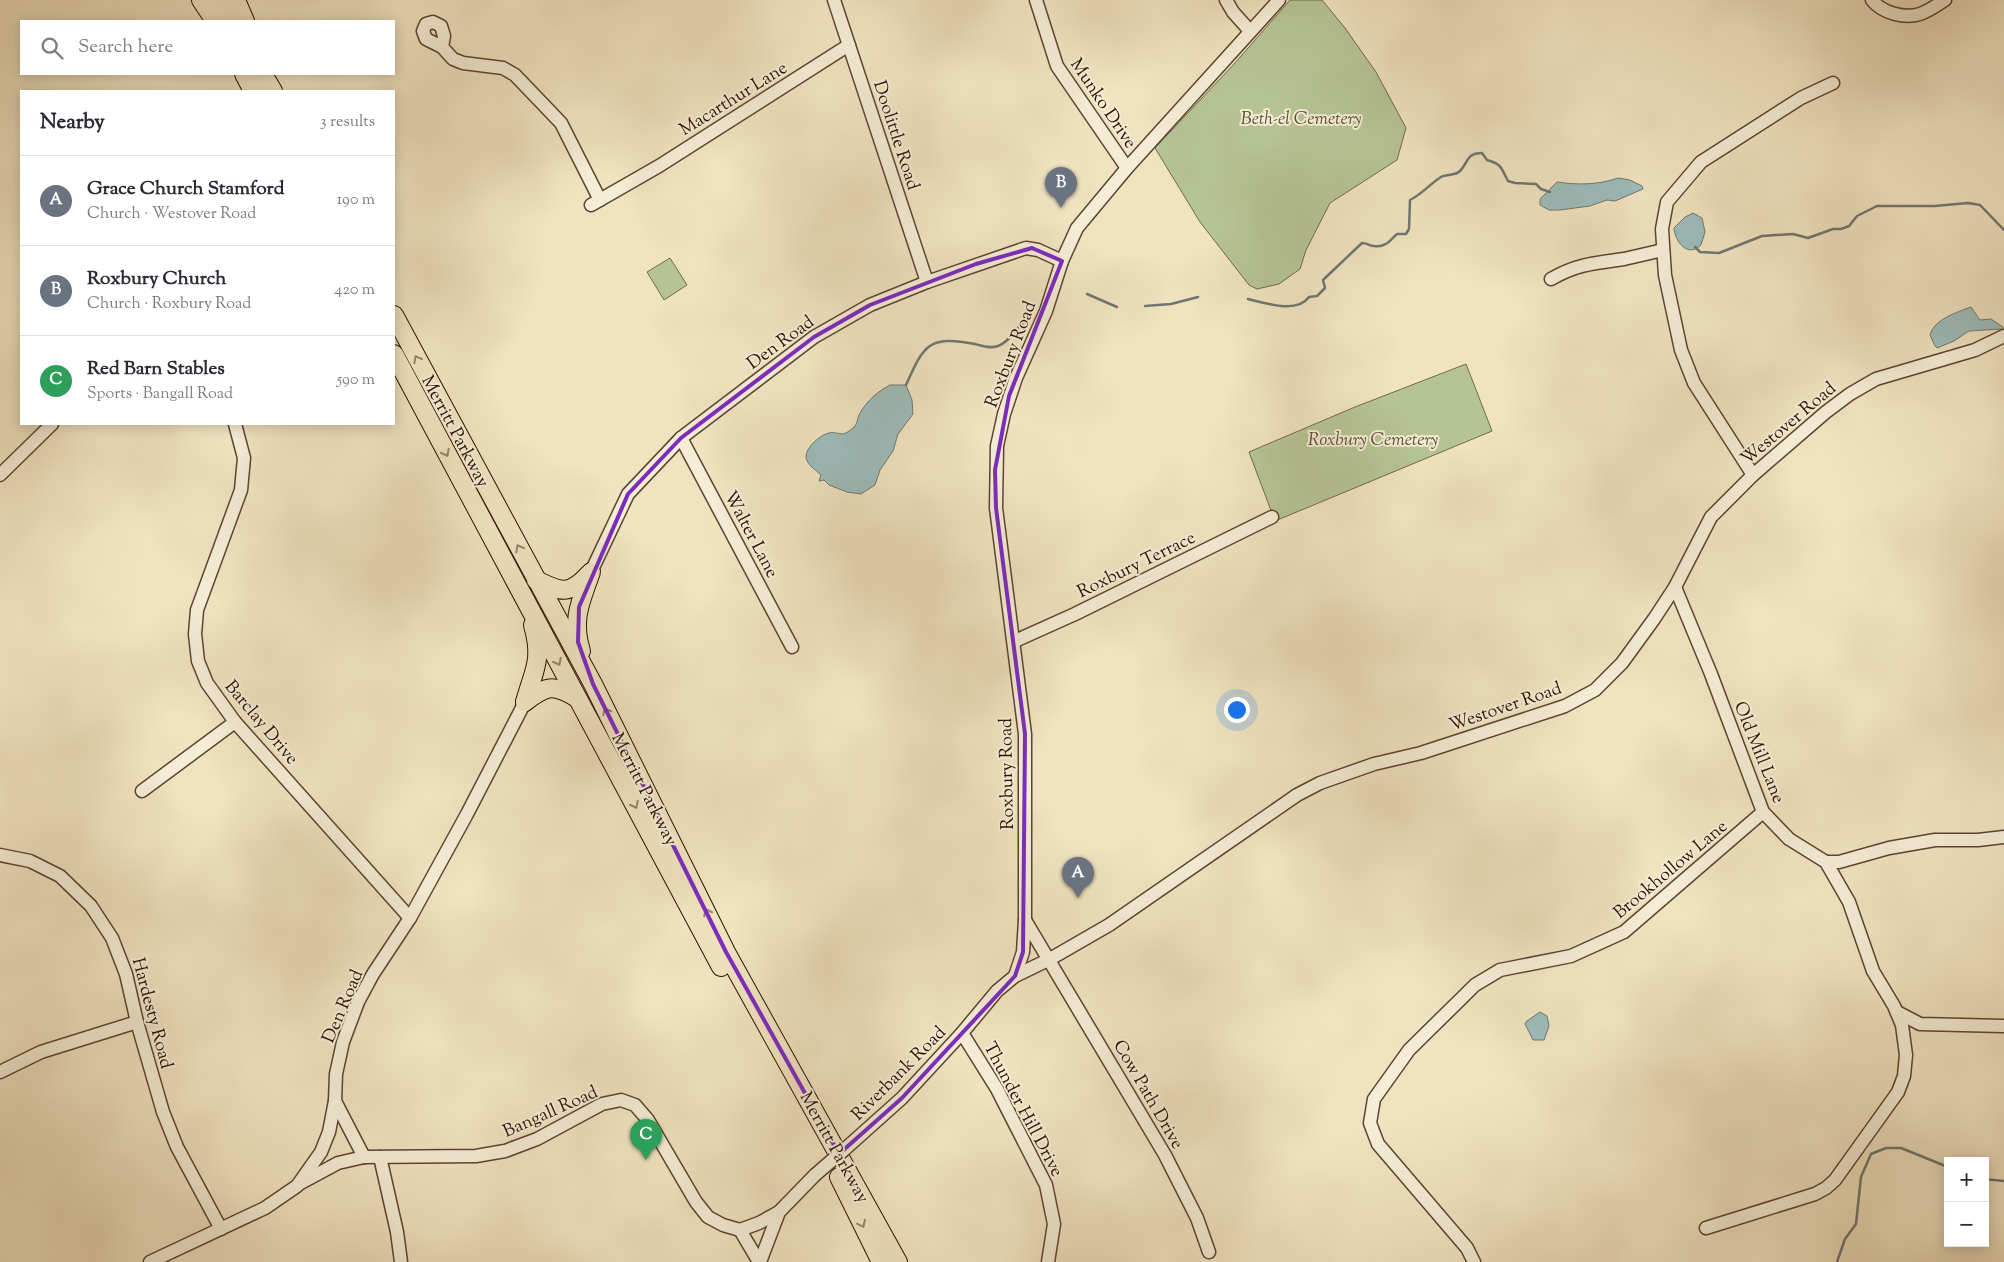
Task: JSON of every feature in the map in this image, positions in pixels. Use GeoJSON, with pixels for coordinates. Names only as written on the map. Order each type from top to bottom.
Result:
{"type":"FeatureCollection","features":[{"type":"Feature","properties":{"kind":"highway"},"geometry":{"type":"LineString","coordinates":[[201,0],[214,20]]}},
{"type":"Feature","properties":{"kind":"highway"},"geometry":{"type":"LineString","coordinates":[[220,0],[232,20]]}},
{"type":"Feature","properties":{"kind":"highway"},"geometry":{"type":"LineString","coordinates":[[236,0],[245,20]]}},
{"type":"Feature","properties":{"kind":"highway"},"geometry":{"type":"LineString","coordinates":[[245,75],[252,90]]}},
{"type":"Feature","properties":{"kind":"highway"},"geometry":{"type":"LineString","coordinates":[[264,75],[273,90]]}},
{"type":"Feature","properties":{"kind":"highway"},"geometry":{"type":"LineString","coordinates":[[268,75],[274,90]]}},
{"type":"Feature","properties":{"kind":"highway","name":"Merritt Parkway"},"geometry":{"type":"LineString","coordinates":[[395,317],[592,684],[726,952],[898,1262]]}},
{"type":"Feature","properties":{"kind":"highway","name":"Merritt Parkway"},"geometry":{"type":"LineString","coordinates":[[395,356],[715,955],[840,1179],[881,1262]]}},
{"type":"Feature","properties":{"kind":"highway"},"geometry":{"type":"LineString","coordinates":[[536,580],[554,589],[569,590],[579,585],[591,572]]}},
{"type":"Feature","properties":{"kind":"highway"},"geometry":{"type":"LineString","coordinates":[[591,572],[576,622],[578,642],[592,684]]}},
{"type":"Feature","properties":{"kind":"highway"},"geometry":{"type":"LineString","coordinates":[[524,702],[536,672],[538,660],[535,632],[527,603]]}},
{"type":"Feature","properties":{"kind":"highway"},"geometry":{"type":"LineString","coordinates":[[524,702],[538,692],[550,687],[560,689],[578,698]]}},
{"type":"Feature","properties":{"kind":"street","name":"Doolittle Road"},"geometry":{"type":"LineString","coordinates":[[834,0],[927,282]]}},
{"type":"Feature","properties":{"kind":"street","name":"Munko Drive"},"geometry":{"type":"LineString","coordinates":[[1036,0],[1058,66],[1127,168]]}},
{"type":"Feature","properties":{"kind":"street"},"geometry":{"type":"LineString","coordinates":[[1226,0],[1233,12],[1250,31]]}},
{"type":"Feature","properties":{"kind":"street","name":"Roxbury Road"},"geometry":{"type":"LineString","coordinates":[[1015,976],[1023,952],[1025,920],[1026,734],[996,508],[997,446],[1009,396],[1046,311],[1062,261],[1077,228],[1127,168],[1279,0]]}},
{"type":"Feature","properties":{"kind":"street"},"geometry":{"type":"LineString","coordinates":[[1872,0],[1885,11],[1913,16],[1927,11],[1945,0]]}},
{"type":"Feature","properties":{"kind":"street","name":"Macarthur Lane"},"geometry":{"type":"LineString","coordinates":[[442,47],[453,59],[463,64],[503,68],[515,75],[561,123],[595,202],[636,180],[849,45]]}},
{"type":"Feature","properties":{"kind":"street"},"geometry":{"type":"LineString","coordinates":[[1753,476],[1694,383],[1682,350],[1665,275],[1662,250],[1662,229],[1667,202],[1702,162],[1801,98],[1833,83]]}},
{"type":"Feature","properties":{"kind":"street","name":"Den Road"},"geometry":{"type":"LineString","coordinates":[[591,572],[628,494],[681,438],[814,337],[870,305],[927,282],[1026,248],[1038,250],[1062,261]]}},
{"type":"Feature","properties":{"kind":"street"},"geometry":{"type":"LineString","coordinates":[[1551,279],[1587,264],[1662,250]]}},
{"type":"Feature","properties":{"kind":"street","name":"Westover Road"},"geometry":{"type":"LineString","coordinates":[[1015,976],[1050,959],[1109,925],[1297,795],[1320,783],[1374,764],[1421,753],[1565,706],[1595,690],[1622,663],[1676,586],[1712,517],[1753,476],[1826,412],[1850,394],[1876,379],[1975,350],[2004,336]]}},
{"type":"Feature","properties":{"kind":"street"},"geometry":{"type":"LineString","coordinates":[[0,475],[51,425]]}},
{"type":"Feature","properties":{"kind":"street","name":"Barclay Drive"},"geometry":{"type":"LineString","coordinates":[[235,425],[244,458],[241,490],[197,610],[195,634],[198,661],[207,684],[235,722],[410,918]]}},
{"type":"Feature","properties":{"kind":"street","name":"Walter Lane"},"geometry":{"type":"LineString","coordinates":[[681,438],[792,647]]}},
{"type":"Feature","properties":{"kind":"street","name":"Roxbury Terrace"},"geometry":{"type":"LineString","coordinates":[[1014,641],[1066,618],[1272,517]]}},
{"type":"Feature","properties":{"kind":"street","name":"Old Mill Lane"},"geometry":{"type":"LineString","coordinates":[[1676,586],[1763,812],[1789,839],[1826,862],[1849,902],[1872,971],[1897,1012],[1902,1025],[1906,1055],[1904,1076],[1898,1092],[1835,1180],[1815,1194],[1706,1228]]}},
{"type":"Feature","properties":{"kind":"street","name":"Den Road"},"geometry":{"type":"LineString","coordinates":[[150,1262],[265,1208],[297,1186],[321,1152],[329,1132],[335,1101],[336,1074],[340,1054],[358,1002],[373,974],[410,918],[524,702]]}},
{"type":"Feature","properties":{"kind":"street"},"geometry":{"type":"LineString","coordinates":[[142,791],[235,722]]}},
{"type":"Feature","properties":{"kind":"street","name":"Brookhollow Lane"},"geometry":{"type":"LineString","coordinates":[[1474,1262],[1467,1248],[1378,1144],[1370,1122],[1374,1099],[1409,1050],[1475,985],[1500,970],[1571,956],[1624,932],[1763,812]]}},
{"type":"Feature","properties":{"kind":"street"},"geometry":{"type":"LineString","coordinates":[[1826,862],[1838,862],[1889,848],[1943,839],[1978,840],[2004,837]]}},
{"type":"Feature","properties":{"kind":"street","name":"Hardesty Road"},"geometry":{"type":"LineString","coordinates":[[0,855],[30,861],[60,876],[91,906],[112,938],[126,974],[150,1070],[177,1147],[221,1229]]}},
{"type":"Feature","properties":{"kind":"street"},"geometry":{"type":"LineString","coordinates":[[1025,920],[1050,959]]}},
{"type":"Feature","properties":{"kind":"street","name":"Cow Path Drive"},"geometry":{"type":"LineString","coordinates":[[1050,959],[1164,1155],[1197,1218],[1209,1252]]}},
{"type":"Feature","properties":{"kind":"street","name":"Riverbank Road"},"geometry":{"type":"LineString","coordinates":[[740,1230],[779,1212],[815,1175],[902,1098],[962,1033],[997,991],[1015,976]]}},
{"type":"Feature","properties":{"kind":"street"},"geometry":{"type":"LineString","coordinates":[[1897,1012],[1922,1024],[2004,1026]]}},
{"type":"Feature","properties":{"kind":"street"},"geometry":{"type":"LineString","coordinates":[[0,1072],[42,1052],[137,1022]]}},
{"type":"Feature","properties":{"kind":"street"},"geometry":{"type":"LineString","coordinates":[[1905,1044],[1922,1024]]}},
{"type":"Feature","properties":{"kind":"street","name":"Thunder Hill Drive"},"geometry":{"type":"LineString","coordinates":[[962,1033],[997,1089],[1046,1185],[1054,1224],[1048,1262]]}},
{"type":"Feature","properties":{"kind":"street","name":"Bangall Road"},"geometry":{"type":"LineString","coordinates":[[297,1186],[338,1163],[364,1157],[476,1156],[505,1151],[537,1139],[602,1104],[621,1100],[635,1105],[648,1120],[696,1202],[708,1217],[723,1225],[740,1230]]}},
{"type":"Feature","properties":{"kind":"street"},"geometry":{"type":"LineString","coordinates":[[335,1101],[364,1157]]}},
{"type":"Feature","properties":{"kind":"street"},"geometry":{"type":"LineString","coordinates":[[380,1157],[401,1262]]}},
{"type":"Feature","properties":{"kind":"street","name":"Riverbank Road"},"geometry":{"type":"LineString","coordinates":[[759,1262],[779,1212]]}},
{"type":"Feature","properties":{"kind":"street"},"geometry":{"type":"LineString","coordinates":[[740,1230],[759,1262]]}},
{"type":"Feature","properties":{"kind":"highlighted area"},"geometry":{"type":"Polygon","coordinates":[[[1032,248],[1062,261],[1009,396],[995,470],[996,508],[1025,734],[1023,952],[1015,976],[902,1098],[839,1154],[726,952],[593,684],[578,642],[579,607],[628,494],[681,438],[814,337],[870,305],[976,264],[1032,248]]]}},
{"type":"Feature","properties":{"kind":"green space","name":"Beth-el Cemetery"},"geometry":{"type":"Polygon","coordinates":[[[1290,0],[1322,0],[1345,28],[1376,72],[1406,128],[1397,160],[1330,203],[1306,250],[1300,269],[1279,284],[1257,289],[1249,285],[1200,222],[1155,148],[1234,64],[1290,0]]]}},
{"type":"Feature","properties":{"kind":"green space"},"geometry":{"type":"Polygon","coordinates":[[[670,258],[687,285],[664,300],[647,272],[670,258]]]}},
{"type":"Feature","properties":{"kind":"green space","name":"Roxbury Cemetery"},"geometry":{"type":"Polygon","coordinates":[[[1466,364],[1492,431],[1275,521],[1249,452],[1355,407],[1466,364]]]}},
{"type":"Feature","properties":{"kind":"water"},"geometry":{"type":"Polygon","coordinates":[[[1618,178],[1630,180],[1642,186],[1643,189],[1615,201],[1607,200],[1590,206],[1549,210],[1540,205],[1540,199],[1557,182],[1588,184],[1618,178]]]}},
{"type":"Feature","properties":{"kind":"water"},"geometry":{"type":"Polygon","coordinates":[[[1693,213],[1702,218],[1705,232],[1701,245],[1691,250],[1683,247],[1677,238],[1674,228],[1685,217],[1693,213]]]}},
{"type":"Feature","properties":{"kind":"water"},"geometry":{"type":"Polygon","coordinates":[[[1971,307],[1980,320],[1991,319],[2003,327],[2002,329],[1969,331],[1954,341],[1937,348],[1930,335],[1932,329],[1941,320],[1971,307]]]}},
{"type":"Feature","properties":{"kind":"water"},"geometry":{"type":"Polygon","coordinates":[[[890,385],[906,385],[912,400],[913,414],[898,434],[893,451],[880,470],[875,485],[861,494],[847,492],[829,485],[824,480],[819,481],[821,475],[807,460],[808,449],[825,434],[844,434],[850,431],[869,400],[890,385]]]}},
{"type":"Feature","properties":{"kind":"water"},"geometry":{"type":"Polygon","coordinates":[[[1540,1012],[1547,1016],[1549,1026],[1544,1040],[1533,1040],[1525,1024],[1540,1012]]]}},
{"type":"Feature","properties":{"kind":"waterway"},"geometry":{"type":"LineString","coordinates":[[1248,299],[1272,305],[1289,306],[1297,305],[1309,297],[1317,296],[1325,288],[1323,280],[1362,243],[1382,246],[1397,234],[1406,234],[1409,229],[1410,200],[1441,177],[1458,173],[1468,159],[1477,153],[1482,153],[1487,160],[1498,165],[1508,181],[1536,184],[1541,189],[1550,192]]}},
{"type":"Feature","properties":{"kind":"waterway"},"geometry":{"type":"LineString","coordinates":[[1695,247],[1700,252],[1719,253],[1762,236],[1793,234],[1808,238],[1833,229],[1849,226],[1857,216],[1877,206],[1935,206],[1968,203],[1980,205],[2004,230]]}},
{"type":"Feature","properties":{"kind":"waterway"},"geometry":{"type":"LineString","coordinates":[[1087,294],[1117,307]]}},
{"type":"Feature","properties":{"kind":"waterway"},"geometry":{"type":"LineString","coordinates":[[1145,306],[1171,304],[1198,297]]}},
{"type":"Feature","properties":{"kind":"waterway"},"geometry":{"type":"LineString","coordinates":[[906,385],[923,352],[937,342],[959,342],[995,347],[1007,341],[1029,319]]}},
{"type":"Feature","properties":{"kind":"waterway"},"geometry":{"type":"LineString","coordinates":[[1837,1262],[1845,1239],[1856,1224],[1861,1177],[1871,1154],[1886,1148],[1901,1148],[1944,1165]]}},
{"type":"Feature","properties":{"kind":"waterway"},"geometry":{"type":"LineString","coordinates":[[1989,1179],[2004,1181]]}},
{"type":"Feature","properties":{"kind":"place","name":"Roxbury Church"},"geometry":{"type":"Point","coordinates":[1061,208]}},
{"type":"Feature","properties":{"kind":"place","name":"Grace Church Stamford"},"geometry":{"type":"Point","coordinates":[1078,898]}},
{"type":"Feature","properties":{"kind":"place","name":"Red Barn Stables"},"geometry":{"type":"Point","coordinates":[646,1160]}}]}
